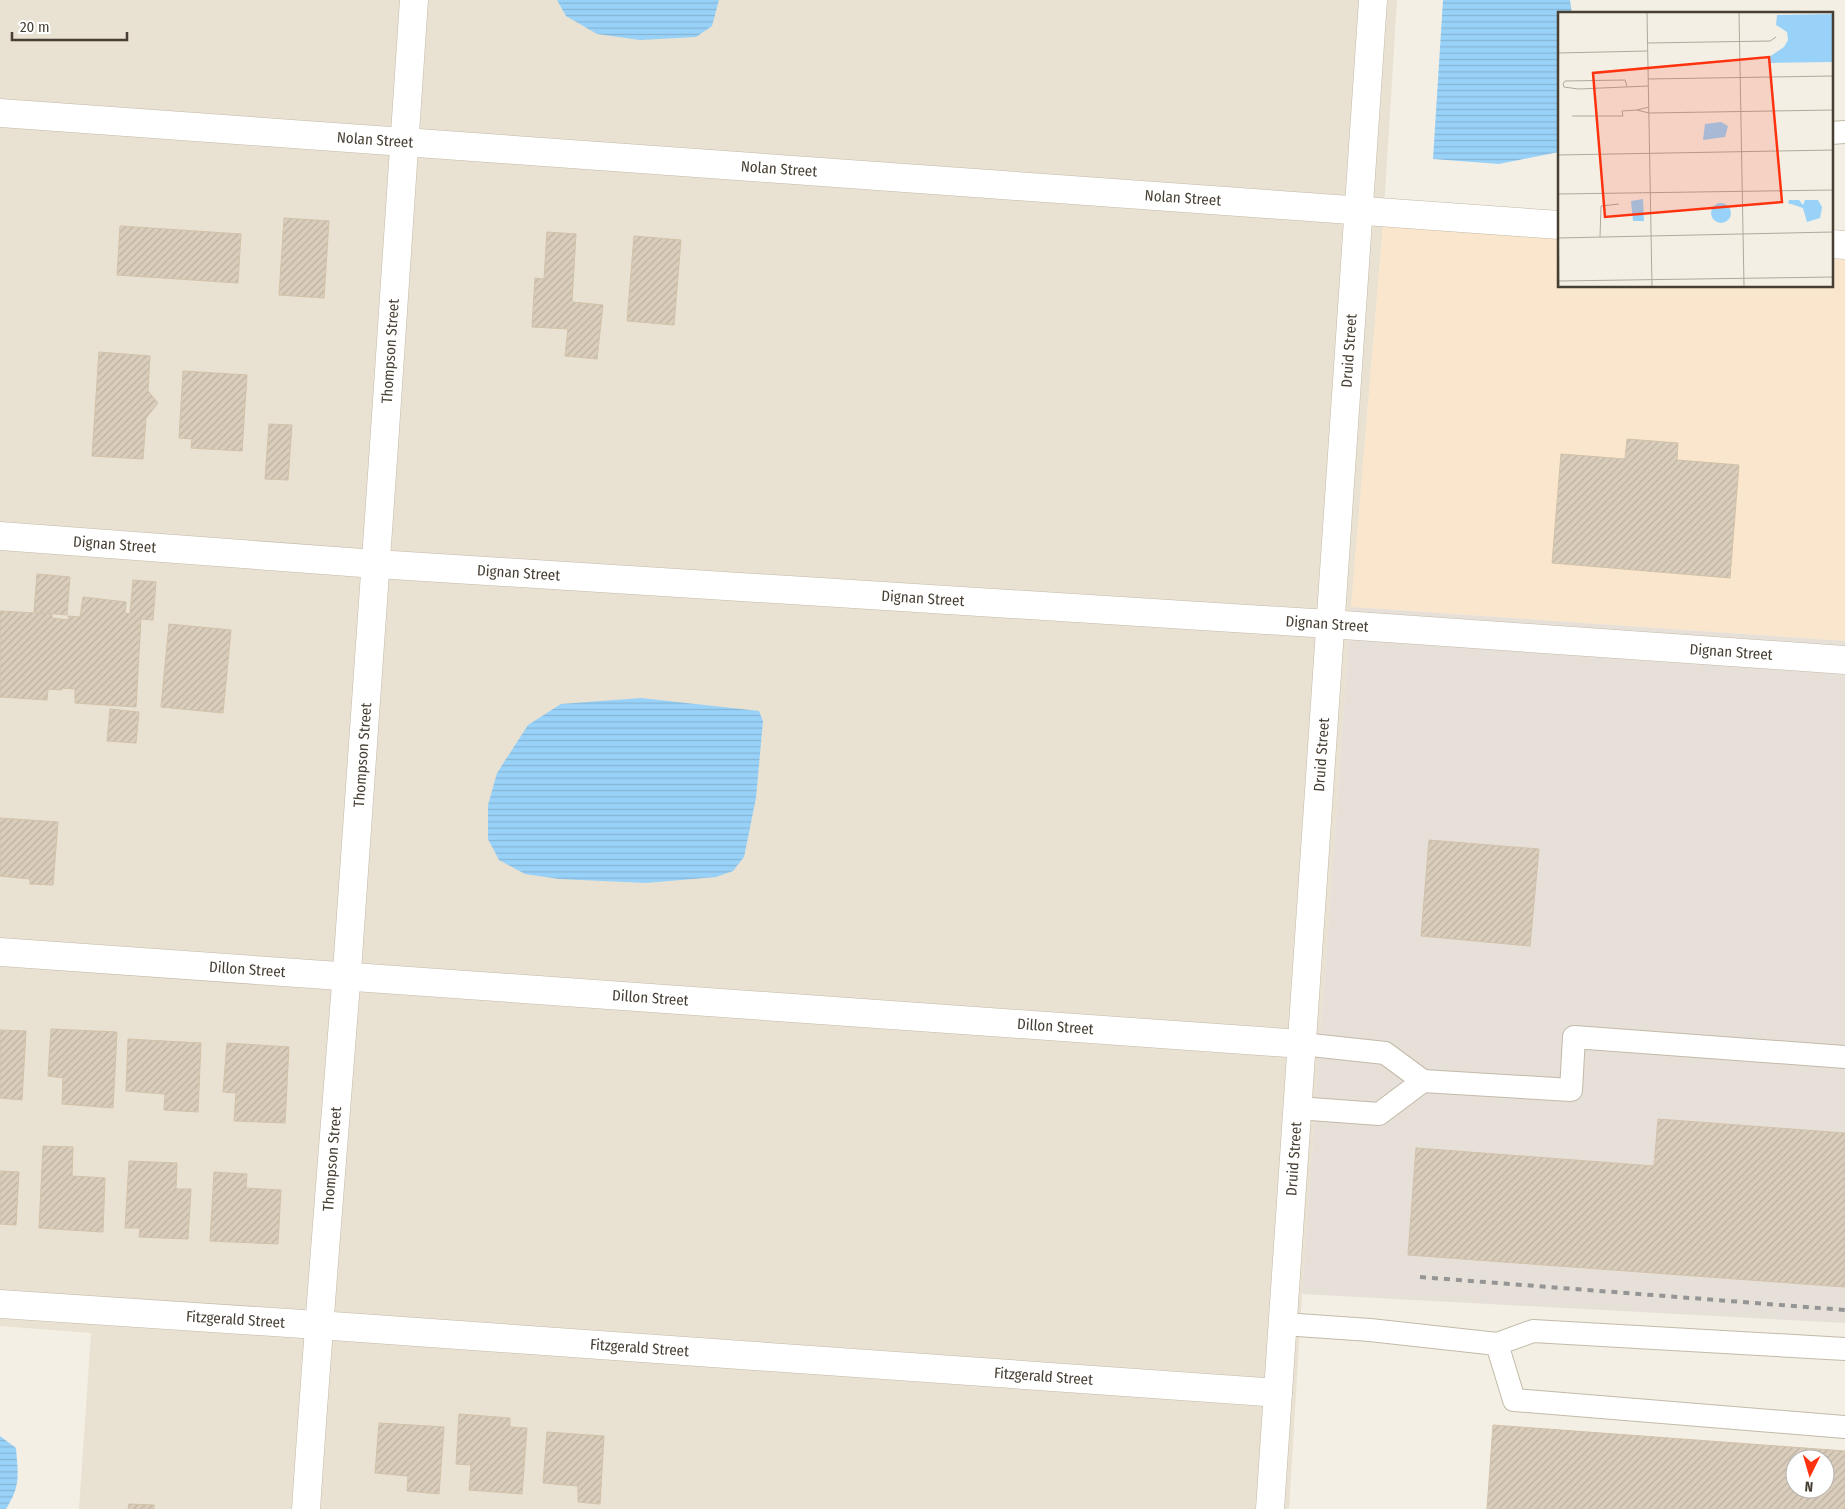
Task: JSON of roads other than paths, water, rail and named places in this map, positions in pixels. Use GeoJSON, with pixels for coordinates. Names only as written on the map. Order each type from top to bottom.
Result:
{"type":"FeatureCollection","features":[{"type":"Feature","properties":{"kind":"street","name":"Thompson Street"},"geometry":{"type":"LineString","coordinates":[[306,1509],[318,1325],[376,564],[414,0]]}},
{"type":"Feature","properties":{"kind":"street","name":"Druid Street"},"geometry":{"type":"LineString","coordinates":[[1270,1509],[1372,0]]}},
{"type":"Feature","properties":{"kind":"street","name":"Nolan Street"},"geometry":{"type":"LineString","coordinates":[[0,113],[1558,225]]}},
{"type":"Feature","properties":{"kind":"street"},"geometry":{"type":"LineString","coordinates":[[1832,244],[1845,245]]}},
{"type":"Feature","properties":{"kind":"street","name":"Dignan Street"},"geometry":{"type":"LineString","coordinates":[[0,536],[376,564],[1330,624],[1845,660]]}},
{"type":"Feature","properties":{"kind":"street","name":"Dillon Street"},"geometry":{"type":"LineString","coordinates":[[0,952],[1302,1044]]}},
{"type":"Feature","properties":{"kind":"street","name":"Fitzgerald Street"},"geometry":{"type":"LineString","coordinates":[[0,1304],[1278,1393]]}},
{"type":"Feature","properties":{"kind":"lane"},"geometry":{"type":"LineString","coordinates":[[1832,134],[1845,132]]}},
{"type":"Feature","properties":{"kind":"lane"},"geometry":{"type":"LineString","coordinates":[[1302,1044],[1385,1053],[1423,1081],[1571,1090],[1574,1037],[1845,1057]]}},
{"type":"Feature","properties":{"kind":"lane"},"geometry":{"type":"LineString","coordinates":[[1297,1108],[1379,1114],[1423,1081]]}},
{"type":"Feature","properties":{"kind":"lane"},"geometry":{"type":"LineString","coordinates":[[1282,1324],[1370,1330],[1497,1344],[1533,1330],[1845,1349]]}},
{"type":"Feature","properties":{"kind":"lane"},"geometry":{"type":"LineString","coordinates":[[1497,1344],[1514,1400],[1845,1428]]}},
{"type":"Feature","properties":{"kind":"water"},"geometry":{"type":"Polygon","coordinates":[[[557,0],[719,0],[712,26],[696,37],[640,40],[597,34],[566,16],[557,0]]]}},
{"type":"Feature","properties":{"kind":"water"},"geometry":{"type":"Polygon","coordinates":[[[1443,0],[1570,0],[1572,12],[1558,12],[1558,152],[1499,164],[1433,159],[1443,0]]]}},
{"type":"Feature","properties":{"kind":"water"},"geometry":{"type":"Polygon","coordinates":[[[641,698],[759,711],[763,721],[756,798],[744,857],[733,871],[716,877],[646,883],[559,879],[525,874],[499,860],[488,839],[488,805],[497,773],[528,725],[561,704],[641,698]]]}},
{"type":"Feature","properties":{"kind":"water"},"geometry":{"type":"Polygon","coordinates":[[[0,1436],[16,1448],[17,1480],[11,1501],[6,1509],[0,1509],[0,1436]]]}},
{"type":"Feature","properties":{"kind":"railway"},"geometry":{"type":"LineString","coordinates":[[1420,1277],[1845,1310]]}}]}
